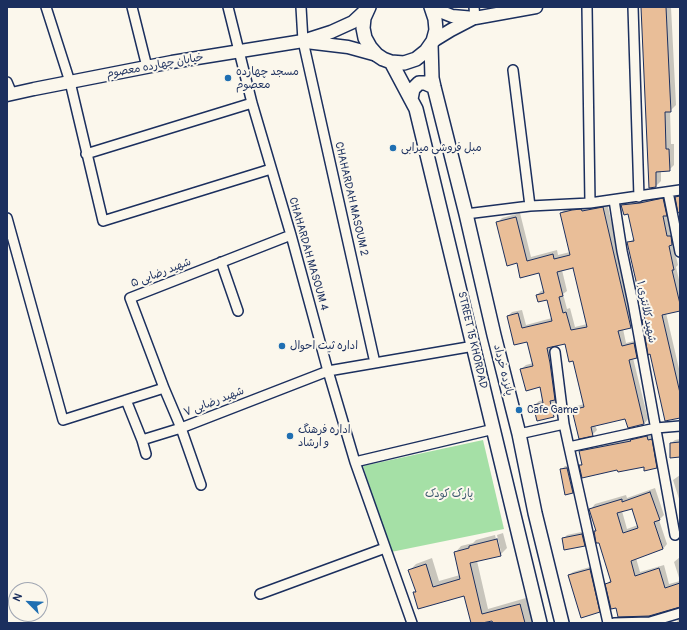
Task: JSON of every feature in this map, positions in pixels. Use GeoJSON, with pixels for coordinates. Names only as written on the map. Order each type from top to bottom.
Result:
{"type":"FeatureCollection","features":[{"type":"Feature","properties":{"kind":"main road"},"geometry":{"type":"LineString","coordinates":[[368,8],[364,18],[363,28],[365,38],[370,47],[377,55],[391,62],[404,62],[416,59],[426,51],[432,42],[436,30],[435,19],[431,8]]}},
{"type":"Feature","properties":{"kind":"main road"},"geometry":{"type":"LineString","coordinates":[[432,42],[432,78],[434,87]]}},
{"type":"Feature","properties":{"kind":"main road","name":"STREET 15 KHORDAD"},"geometry":{"type":"LineString","coordinates":[[391,62],[416,109],[540,623]]}},
{"type":"Feature","properties":{"kind":"main road"},"geometry":{"type":"LineString","coordinates":[[411,99],[413,89],[419,83],[425,83],[434,87]]}},
{"type":"Feature","properties":{"kind":"main road","name":"پانزده خرداد"},"geometry":{"type":"LineString","coordinates":[[434,87],[519,434],[535,513],[562,623]]}},
{"type":"Feature","properties":{"kind":"street"},"geometry":{"type":"LineString","coordinates":[[46,7],[70,82],[103,221],[271,170]]}},
{"type":"Feature","properties":{"kind":"street"},"geometry":{"type":"LineString","coordinates":[[132,7],[147,67]]}},
{"type":"Feature","properties":{"kind":"street","name":"CHAHARDAH MASOUM 4"},"geometry":{"type":"LineString","coordinates":[[228,7],[252,103],[355,462],[412,623]]}},
{"type":"Feature","properties":{"kind":"street","name":"CHAHARDAH MASOUM 2"},"geometry":{"type":"LineString","coordinates":[[302,7],[303,41],[376,362]]}},
{"type":"Feature","properties":{"kind":"street"},"geometry":{"type":"LineString","coordinates":[[431,8],[452,16],[475,12],[536,7]]}},
{"type":"Feature","properties":{"kind":"street"},"geometry":{"type":"LineString","coordinates":[[587,7],[590,202]]}},
{"type":"Feature","properties":{"kind":"street"},"geometry":{"type":"LineString","coordinates":[[633,7],[639,197]]}},
{"type":"Feature","properties":{"kind":"street"},"geometry":{"type":"LineString","coordinates":[[303,41],[331,32],[353,22],[368,8]]}},
{"type":"Feature","properties":{"kind":"street"},"geometry":{"type":"LineString","coordinates":[[432,42],[475,12]]}},
{"type":"Feature","properties":{"kind":"street"},"geometry":{"type":"LineString","coordinates":[[303,41],[348,48],[377,55]]}},
{"type":"Feature","properties":{"kind":"street","name":"خیابان چهارده معصوم"},"geometry":{"type":"LineString","coordinates":[[9,95],[147,67],[303,41]]}},
{"type":"Feature","properties":{"kind":"street"},"geometry":{"type":"LineString","coordinates":[[513,70],[530,206]]}},
{"type":"Feature","properties":{"kind":"street"},"geometry":{"type":"LineString","coordinates":[[7,82],[9,95]]}},
{"type":"Feature","properties":{"kind":"street"},"geometry":{"type":"LineString","coordinates":[[86,154],[252,103]]}},
{"type":"Feature","properties":{"kind":"street"},"geometry":{"type":"LineString","coordinates":[[466,214],[530,206],[614,200],[680,190]]}},
{"type":"Feature","properties":{"kind":"street"},"geometry":{"type":"LineString","coordinates":[[668,192],[680,252]]}},
{"type":"Feature","properties":{"kind":"street","name":"شهید کلانتری ۱"},"geometry":{"type":"LineString","coordinates":[[614,200],[675,535]]}},
{"type":"Feature","properties":{"kind":"street"},"geometry":{"type":"LineString","coordinates":[[7,218],[63,420],[164,388]]}},
{"type":"Feature","properties":{"kind":"street","name":"شهید رضایی ۵"},"geometry":{"type":"LineString","coordinates":[[164,388],[130,298],[291,235]]}},
{"type":"Feature","properties":{"kind":"street"},"geometry":{"type":"LineString","coordinates":[[221,262],[238,311]]}},
{"type":"Feature","properties":{"kind":"street","name":"شهید رضایی ۷"},"geometry":{"type":"LineString","coordinates":[[164,388],[181,428],[328,371],[474,346]]}},
{"type":"Feature","properties":{"kind":"street"},"geometry":{"type":"LineString","coordinates":[[555,352],[564,424],[608,623]]}},
{"type":"Feature","properties":{"kind":"street"},"geometry":{"type":"LineString","coordinates":[[126,400],[146,454]]}},
{"type":"Feature","properties":{"kind":"street"},"geometry":{"type":"LineString","coordinates":[[519,434],[564,424]]}},
{"type":"Feature","properties":{"kind":"street"},"geometry":{"type":"LineString","coordinates":[[569,446],[656,428],[680,426]]}},
{"type":"Feature","properties":{"kind":"street"},"geometry":{"type":"LineString","coordinates":[[142,440],[181,428],[201,485]]}},
{"type":"Feature","properties":{"kind":"street"},"geometry":{"type":"LineString","coordinates":[[355,462],[494,429]]}},
{"type":"Feature","properties":{"kind":"street"},"geometry":{"type":"LineString","coordinates":[[260,594],[385,548]]}},
{"type":"Feature","properties":{"kind":"street"},"geometry":{"type":"LineString","coordinates":[[614,623],[650,622],[680,613]]}},
{"type":"Feature","properties":{"kind":"green space","name":"پارک کودک"},"geometry":{"type":"Polygon","coordinates":[[[483,440],[504,529],[391,552],[363,466],[483,440]]]}},
{"type":"Feature","properties":{"kind":"building"},"geometry":{"type":"Polygon","coordinates":[[[641,7],[666,7],[671,112],[665,112],[666,149],[669,149],[670,171],[656,172],[656,187],[649,188],[641,7]]]}},
{"type":"Feature","properties":{"kind":"building"},"geometry":{"type":"Polygon","coordinates":[[[680,196],[680,212],[678,213],[675,197],[680,196]]]}},
{"type":"Feature","properties":{"kind":"building"},"geometry":{"type":"Polygon","coordinates":[[[663,198],[667,216],[663,216],[667,236],[671,236],[672,245],[669,246],[674,270],[672,270],[680,304],[680,311],[662,315],[680,393],[680,418],[665,421],[650,354],[648,355],[642,320],[645,320],[627,242],[634,241],[628,214],[624,215],[621,205],[663,198]]]}},
{"type":"Feature","properties":{"kind":"building"},"geometry":{"type":"Polygon","coordinates":[[[603,207],[631,328],[618,331],[622,346],[634,343],[637,358],[629,360],[644,424],[628,428],[625,419],[591,427],[593,436],[579,439],[572,410],[584,407],[573,361],[569,362],[565,344],[547,348],[555,400],[550,401],[554,417],[537,421],[533,405],[543,403],[540,387],[526,391],[520,369],[533,366],[527,342],[514,345],[507,316],[518,313],[522,328],[552,321],[547,300],[538,302],[536,295],[544,293],[539,273],[520,278],[517,263],[507,266],[496,222],[516,217],[527,261],[553,254],[554,259],[570,255],[560,213],[581,209],[582,211],[603,207]],[[573,268],[557,272],[563,296],[559,297],[563,313],[566,312],[571,330],[587,327],[573,268]]]}},
{"type":"Feature","properties":{"kind":"building"},"geometry":{"type":"Polygon","coordinates":[[[647,436],[648,440],[652,439],[657,468],[644,471],[644,467],[618,472],[617,470],[582,478],[579,465],[582,465],[579,451],[631,441],[630,440],[647,436]]]}},
{"type":"Feature","properties":{"kind":"building"},"geometry":{"type":"Polygon","coordinates":[[[680,442],[680,457],[670,458],[670,443],[680,442]]]}},
{"type":"Feature","properties":{"kind":"building"},"geometry":{"type":"Polygon","coordinates":[[[567,468],[573,493],[565,495],[560,469],[567,468]]]}},
{"type":"Feature","properties":{"kind":"building"},"geometry":{"type":"Polygon","coordinates":[[[650,492],[660,520],[654,522],[663,549],[631,561],[635,576],[659,568],[665,588],[680,583],[680,607],[649,616],[618,617],[616,608],[611,609],[605,584],[611,582],[599,543],[596,543],[594,531],[596,531],[589,509],[622,499],[622,502],[650,492]],[[632,509],[617,513],[623,533],[638,528],[632,509]]]}},
{"type":"Feature","properties":{"kind":"building"},"geometry":{"type":"Polygon","coordinates":[[[582,534],[585,546],[564,550],[562,538],[582,534]]]}},
{"type":"Feature","properties":{"kind":"building"},"geometry":{"type":"Polygon","coordinates":[[[497,539],[501,556],[470,563],[482,614],[520,604],[525,623],[493,623],[492,621],[471,623],[464,596],[418,609],[413,592],[416,592],[408,570],[426,564],[433,587],[460,579],[454,552],[469,548],[469,546],[497,539]]]}},
{"type":"Feature","properties":{"kind":"building"},"geometry":{"type":"Polygon","coordinates":[[[590,569],[600,612],[581,618],[568,575],[590,569]]]}},
{"type":"Feature","properties":{"kind":"place","name":"مسجد چهارده معصوم"},"geometry":{"type":"Point","coordinates":[228,78]}},
{"type":"Feature","properties":{"kind":"place","name":"مبل فروشی میرابی"},"geometry":{"type":"Point","coordinates":[393,148]}},
{"type":"Feature","properties":{"kind":"place","name":"اداره ثبت احوال"},"geometry":{"type":"Point","coordinates":[282,346]}},
{"type":"Feature","properties":{"kind":"place","name":"Cafe Game"},"geometry":{"type":"Point","coordinates":[519,410]}},
{"type":"Feature","properties":{"kind":"place","name":"اداره فرهنگ و ارشاد"},"geometry":{"type":"Point","coordinates":[290,436]}}]}
